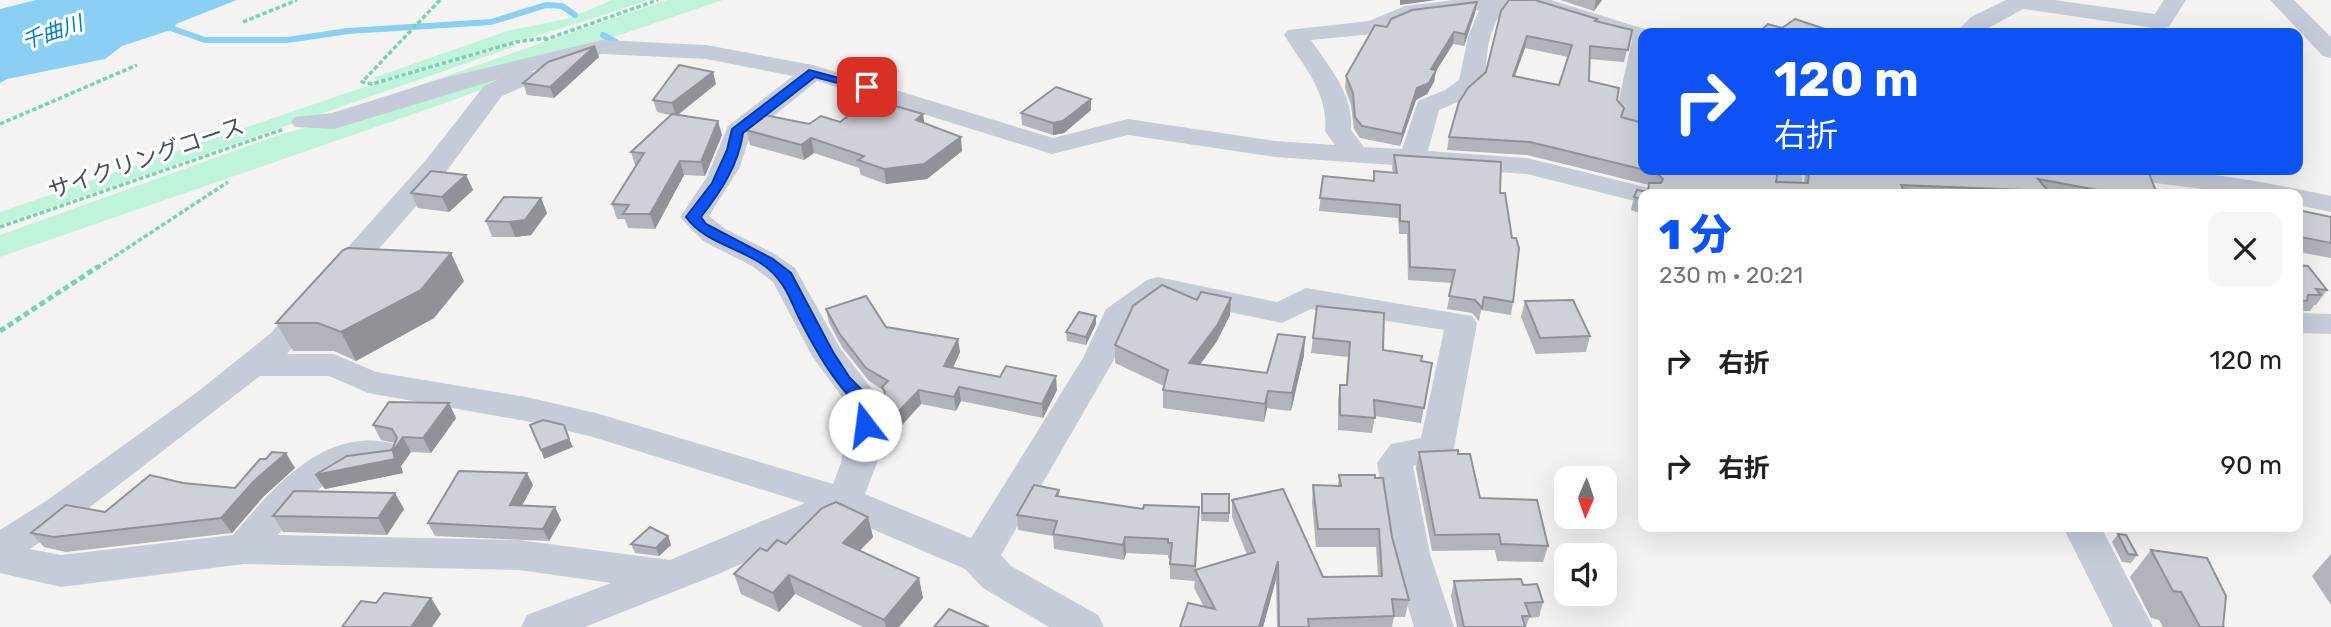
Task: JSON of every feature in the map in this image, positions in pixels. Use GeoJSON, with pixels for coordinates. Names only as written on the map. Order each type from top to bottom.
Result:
{"type":"FeatureCollection","features":[{"type":"Feature","properties":{"kind":"street"},"geometry":{"type":"LineString","coordinates":[[1357,156],[1338,131],[1340,122],[1334,97],[1296,35],[1374,27],[1405,13],[1500,0]]}},
{"type":"Feature","properties":{"kind":"street"},"geometry":{"type":"LineString","coordinates":[[1413,157],[1427,106],[1464,90],[1479,62],[1477,39],[1482,21],[1500,0]]}},
{"type":"Feature","properties":{"kind":"street"},"geometry":{"type":"LineString","coordinates":[[1528,0],[1638,37]]}},
{"type":"Feature","properties":{"kind":"street"},"geometry":{"type":"LineString","coordinates":[[1972,28],[2003,3],[2020,2],[2161,22],[2175,0]]}},
{"type":"Feature","properties":{"kind":"street"},"geometry":{"type":"LineString","coordinates":[[2281,0],[2331,51]]}},
{"type":"Feature","properties":{"kind":"street"},"geometry":{"type":"LineString","coordinates":[[304,122],[334,121],[453,83],[602,47],[706,52],[813,72],[1052,146],[1072,145],[1107,129],[1128,127],[1187,138],[1357,156],[1413,157],[1527,166],[1638,194]]}},
{"type":"Feature","properties":{"kind":"street"},"geometry":{"type":"LineString","coordinates":[[0,549],[70,503],[256,365],[282,341],[427,177],[493,91],[581,53]]}},
{"type":"Feature","properties":{"kind":"street"},"geometry":{"type":"LineString","coordinates":[[1638,65],[1629,113],[1638,118]]}},
{"type":"Feature","properties":{"kind":"street"},"geometry":{"type":"LineString","coordinates":[[541,627],[670,576],[844,501],[859,463],[868,405],[844,382],[825,354],[785,276],[767,262],[701,227],[694,217],[719,184],[734,150],[737,132],[813,72]]}},
{"type":"Feature","properties":{"kind":"street"},"geometry":{"type":"LineString","coordinates":[[2160,175],[2256,189]]}},
{"type":"Feature","properties":{"kind":"street"},"geometry":{"type":"LineString","coordinates":[[2303,198],[2331,204]]}},
{"type":"Feature","properties":{"kind":"street"},"geometry":{"type":"LineString","coordinates":[[979,558],[1099,358],[1117,316],[1158,286],[1282,313],[1306,298],[1461,323],[1436,448],[1404,453],[1395,463],[1411,554],[1434,627]]}},
{"type":"Feature","properties":{"kind":"street"},"geometry":{"type":"LineString","coordinates":[[2303,323],[2331,324]]}},
{"type":"Feature","properties":{"kind":"street"},"geometry":{"type":"LineString","coordinates":[[256,365],[334,365],[368,382],[538,411],[596,425],[844,501],[979,558],[997,576],[1084,627]]}},
{"type":"Feature","properties":{"kind":"street"},"geometry":{"type":"LineString","coordinates":[[244,549],[294,490],[323,467],[369,450],[385,454]]}},
{"type":"Feature","properties":{"kind":"street"},"geometry":{"type":"LineString","coordinates":[[2084,532],[2133,627]]}},
{"type":"Feature","properties":{"kind":"street"},"geometry":{"type":"LineString","coordinates":[[0,558],[61,571],[244,549],[519,555],[670,576]]}},
{"type":"Feature","properties":{"kind":"path"},"geometry":{"type":"LineString","coordinates":[[243,22],[297,0]]}},
{"type":"Feature","properties":{"kind":"path"},"geometry":{"type":"LineString","coordinates":[[440,0],[362,82],[372,84],[516,42],[549,38]]}},
{"type":"Feature","properties":{"kind":"path"},"geometry":{"type":"LineString","coordinates":[[0,124],[137,65]]}},
{"type":"Feature","properties":{"kind":"path","name":"サイクリングコース"},"geometry":{"type":"LineString","coordinates":[[0,227],[304,122]]}},
{"type":"Feature","properties":{"kind":"path"},"geometry":{"type":"LineString","coordinates":[[0,331],[228,182]]}},
{"type":"Feature","properties":{"kind":"green space"},"geometry":{"type":"Polygon","coordinates":[[[612,0],[648,0],[480,52],[378,80],[373,78],[507,31],[570,18],[612,0]]]}},
{"type":"Feature","properties":{"kind":"green space"},"geometry":{"type":"Polygon","coordinates":[[[667,0],[723,0],[590,45],[364,104],[667,0]]]}},
{"type":"Feature","properties":{"kind":"green space"},"geometry":{"type":"Polygon","coordinates":[[[515,44],[516,46],[0,225],[0,212],[355,90],[515,44]]]}},
{"type":"Feature","properties":{"kind":"green space"},"geometry":{"type":"Polygon","coordinates":[[[562,60],[0,257],[0,235],[282,134],[562,60]]]}},
{"type":"Feature","properties":{"kind":"water","name":"千曲川"},"geometry":{"type":"Polygon","coordinates":[[[36,0],[237,0],[176,24],[174,29],[122,46],[105,59],[7,79],[0,83],[0,9],[36,0]]]}},
{"type":"Feature","properties":{"kind":"building"},"geometry":{"type":"Polygon","coordinates":[[[1509,0],[1535,0],[1597,19],[1595,21],[1632,30],[1628,50],[1590,46],[1589,81],[1619,88],[1617,100],[1624,108],[1621,117],[1638,122],[1638,169],[1530,142],[1449,137],[1459,102],[1468,88],[1486,72],[1501,11],[1509,0]],[[1527,36],[1513,76],[1559,85],[1572,45],[1527,36]]]}},
{"type":"Feature","properties":{"kind":"building"},"geometry":{"type":"Polygon","coordinates":[[[1477,2],[1465,34],[1454,32],[1431,69],[1436,70],[1429,83],[1417,88],[1402,134],[1362,126],[1355,117],[1353,93],[1346,76],[1375,25],[1387,27],[1391,19],[1412,10],[1477,2]]]}},
{"type":"Feature","properties":{"kind":"building"},"geometry":{"type":"Polygon","coordinates":[[[1795,19],[1822,28],[1782,28],[1795,19]]]}},
{"type":"Feature","properties":{"kind":"building"},"geometry":{"type":"Polygon","coordinates":[[[1768,24],[1782,28],[1764,28],[1768,24]]]}},
{"type":"Feature","properties":{"kind":"building"},"geometry":{"type":"Polygon","coordinates":[[[595,46],[550,87],[523,83],[548,62],[595,46]]]}},
{"type":"Feature","properties":{"kind":"building"},"geometry":{"type":"Polygon","coordinates":[[[679,65],[713,72],[672,103],[653,100],[679,65]]]}},
{"type":"Feature","properties":{"kind":"building"},"geometry":{"type":"Polygon","coordinates":[[[1056,87],[1091,99],[1063,121],[1053,123],[1021,113],[1056,87]]]}},
{"type":"Feature","properties":{"kind":"building"},"geometry":{"type":"Polygon","coordinates":[[[871,99],[923,114],[916,120],[961,137],[924,164],[884,169],[858,160],[864,156],[811,138],[801,145],[746,130],[749,122],[759,114],[809,124],[821,116],[840,122],[871,99]]]}},
{"type":"Feature","properties":{"kind":"building"},"geometry":{"type":"Polygon","coordinates":[[[672,114],[718,121],[701,162],[680,161],[650,214],[623,214],[629,205],[612,204],[644,153],[631,152],[672,114]]]}},
{"type":"Feature","properties":{"kind":"building"},"geometry":{"type":"Polygon","coordinates":[[[1394,155],[1501,162],[1500,193],[1505,193],[1512,238],[1516,238],[1519,248],[1513,302],[1484,297],[1482,308],[1475,300],[1449,296],[1455,270],[1410,267],[1409,222],[1400,221],[1400,205],[1320,198],[1323,176],[1374,181],[1374,171],[1397,173],[1394,155]]]}},
{"type":"Feature","properties":{"kind":"building"},"geometry":{"type":"Polygon","coordinates":[[[431,171],[466,175],[442,197],[411,193],[431,171]]]}},
{"type":"Feature","properties":{"kind":"building"},"geometry":{"type":"Polygon","coordinates":[[[1659,175],[1777,175],[1776,182],[1808,183],[1809,175],[2150,175],[2155,189],[2092,189],[2038,179],[2046,189],[1901,185],[1903,189],[1648,189],[1649,183],[1661,183],[1663,179],[1659,175]]]}},
{"type":"Feature","properties":{"kind":"building"},"geometry":{"type":"Polygon","coordinates":[[[504,197],[541,198],[525,220],[486,221],[504,197]]]}},
{"type":"Feature","properties":{"kind":"building"},"geometry":{"type":"Polygon","coordinates":[[[2303,211],[2331,217],[2331,243],[2303,238],[2303,211]]]}},
{"type":"Feature","properties":{"kind":"building"},"geometry":{"type":"Polygon","coordinates":[[[348,248],[451,253],[421,290],[341,332],[318,323],[276,323],[343,250],[348,248]]]}},
{"type":"Feature","properties":{"kind":"building"},"geometry":{"type":"Polygon","coordinates":[[[2303,266],[2308,266],[2327,290],[2316,289],[2321,295],[2308,295],[2307,301],[2303,301],[2303,266]]]}},
{"type":"Feature","properties":{"kind":"building"},"geometry":{"type":"Polygon","coordinates":[[[1162,285],[1197,300],[1201,292],[1231,298],[1218,324],[1189,363],[1267,373],[1278,334],[1305,337],[1292,393],[1268,391],[1265,404],[1163,390],[1168,370],[1115,345],[1133,306],[1162,285]]]}},
{"type":"Feature","properties":{"kind":"building"},"geometry":{"type":"Polygon","coordinates":[[[866,296],[886,327],[958,339],[944,366],[1000,377],[1006,366],[1056,376],[1042,404],[959,387],[954,397],[919,390],[899,411],[883,409],[885,392],[882,387],[888,381],[866,368],[839,333],[826,309],[866,296]]]}},
{"type":"Feature","properties":{"kind":"building"},"geometry":{"type":"Polygon","coordinates":[[[1573,300],[1590,336],[1540,338],[1525,301],[1573,300]]]}},
{"type":"Feature","properties":{"kind":"building"},"geometry":{"type":"Polygon","coordinates":[[[1317,306],[1384,313],[1383,350],[1422,356],[1421,361],[1432,363],[1424,408],[1374,400],[1375,418],[1340,415],[1340,385],[1347,385],[1350,342],[1313,338],[1317,306]]]}},
{"type":"Feature","properties":{"kind":"building"},"geometry":{"type":"Polygon","coordinates":[[[1079,312],[1096,316],[1086,337],[1066,332],[1079,312]]]}},
{"type":"Feature","properties":{"kind":"building"},"geometry":{"type":"Polygon","coordinates":[[[389,402],[449,403],[423,438],[403,437],[393,451],[395,459],[315,475],[347,456],[392,450],[397,438],[392,429],[373,425],[389,402]]]}},
{"type":"Feature","properties":{"kind":"building"},"geometry":{"type":"Polygon","coordinates":[[[543,420],[564,425],[569,439],[541,450],[530,425],[543,420]]]}},
{"type":"Feature","properties":{"kind":"building"},"geometry":{"type":"Polygon","coordinates":[[[1458,450],[1458,454],[1470,454],[1480,498],[1537,500],[1548,546],[1501,544],[1499,534],[1435,535],[1419,452],[1458,450]]]}},
{"type":"Feature","properties":{"kind":"building"},"geometry":{"type":"Polygon","coordinates":[[[272,452],[286,453],[254,481],[221,518],[54,537],[31,533],[66,505],[105,512],[150,475],[183,483],[235,488],[260,459],[266,459],[272,452]]]}},
{"type":"Feature","properties":{"kind":"building"},"geometry":{"type":"Polygon","coordinates":[[[459,471],[527,473],[510,505],[555,507],[543,529],[428,523],[459,471]]]}},
{"type":"Feature","properties":{"kind":"building"},"geometry":{"type":"Polygon","coordinates":[[[1339,475],[1375,475],[1375,478],[1383,478],[1392,537],[1409,600],[1392,599],[1394,616],[1308,619],[1309,627],[1279,627],[1278,561],[1259,627],[1180,627],[1188,603],[1215,609],[1195,570],[1255,552],[1232,500],[1283,489],[1323,577],[1382,576],[1379,529],[1318,529],[1313,485],[1341,486],[1339,475]]]}},
{"type":"Feature","properties":{"kind":"building"},"geometry":{"type":"Polygon","coordinates":[[[1034,485],[1059,490],[1056,496],[1143,509],[1144,505],[1199,507],[1195,566],[1170,564],[1172,543],[1168,543],[1168,539],[1125,537],[1123,545],[1053,534],[1057,521],[1017,515],[1034,485]]]}},
{"type":"Feature","properties":{"kind":"building"},"geometry":{"type":"Polygon","coordinates":[[[294,491],[395,493],[378,518],[273,516],[294,491]]]}},
{"type":"Feature","properties":{"kind":"building"},"geometry":{"type":"Polygon","coordinates":[[[1202,494],[1229,494],[1229,513],[1202,513],[1202,494]]]}},
{"type":"Feature","properties":{"kind":"building"},"geometry":{"type":"Polygon","coordinates":[[[836,502],[868,517],[843,543],[919,578],[884,620],[789,575],[773,593],[734,574],[760,548],[767,551],[777,540],[786,544],[822,508],[836,502]]]}},
{"type":"Feature","properties":{"kind":"building"},"geometry":{"type":"Polygon","coordinates":[[[650,527],[668,536],[656,548],[631,544],[650,527]]]}},
{"type":"Feature","properties":{"kind":"building"},"geometry":{"type":"Polygon","coordinates":[[[2118,534],[2126,535],[2137,555],[2128,554],[2118,534]]]}},
{"type":"Feature","properties":{"kind":"building"},"geometry":{"type":"Polygon","coordinates":[[[2151,550],[2207,558],[2226,596],[2223,627],[2200,627],[2181,592],[2173,591],[2151,550]]]}},
{"type":"Feature","properties":{"kind":"building"},"geometry":{"type":"Polygon","coordinates":[[[1521,579],[1523,585],[1537,584],[1543,602],[1525,603],[1530,616],[1522,616],[1525,627],[1464,627],[1454,581],[1521,579]]]}},
{"type":"Feature","properties":{"kind":"building"},"geometry":{"type":"Polygon","coordinates":[[[384,593],[431,598],[411,627],[342,627],[361,601],[376,603],[384,593]]]}},
{"type":"Feature","properties":{"kind":"building"},"geometry":{"type":"Polygon","coordinates":[[[949,609],[989,627],[934,627],[949,609]]]}},
{"type":"Feature","properties":{"kind":"waterway"},"geometry":{"type":"LineString","coordinates":[[165,26],[205,40],[287,40],[348,31],[491,22],[546,5],[562,6],[575,15]]}},
{"type":"Feature","properties":{"kind":"waterway"},"geometry":{"type":"LineString","coordinates":[[603,35],[616,42]]}},
{"type":"Feature","properties":{"kind":"route"},"geometry":{"type":"LineString","coordinates":[[865,425],[868,405],[844,382],[825,354],[785,276],[767,262],[701,227],[694,217],[719,184],[734,150],[737,132],[813,72],[867,87]]}}]}
